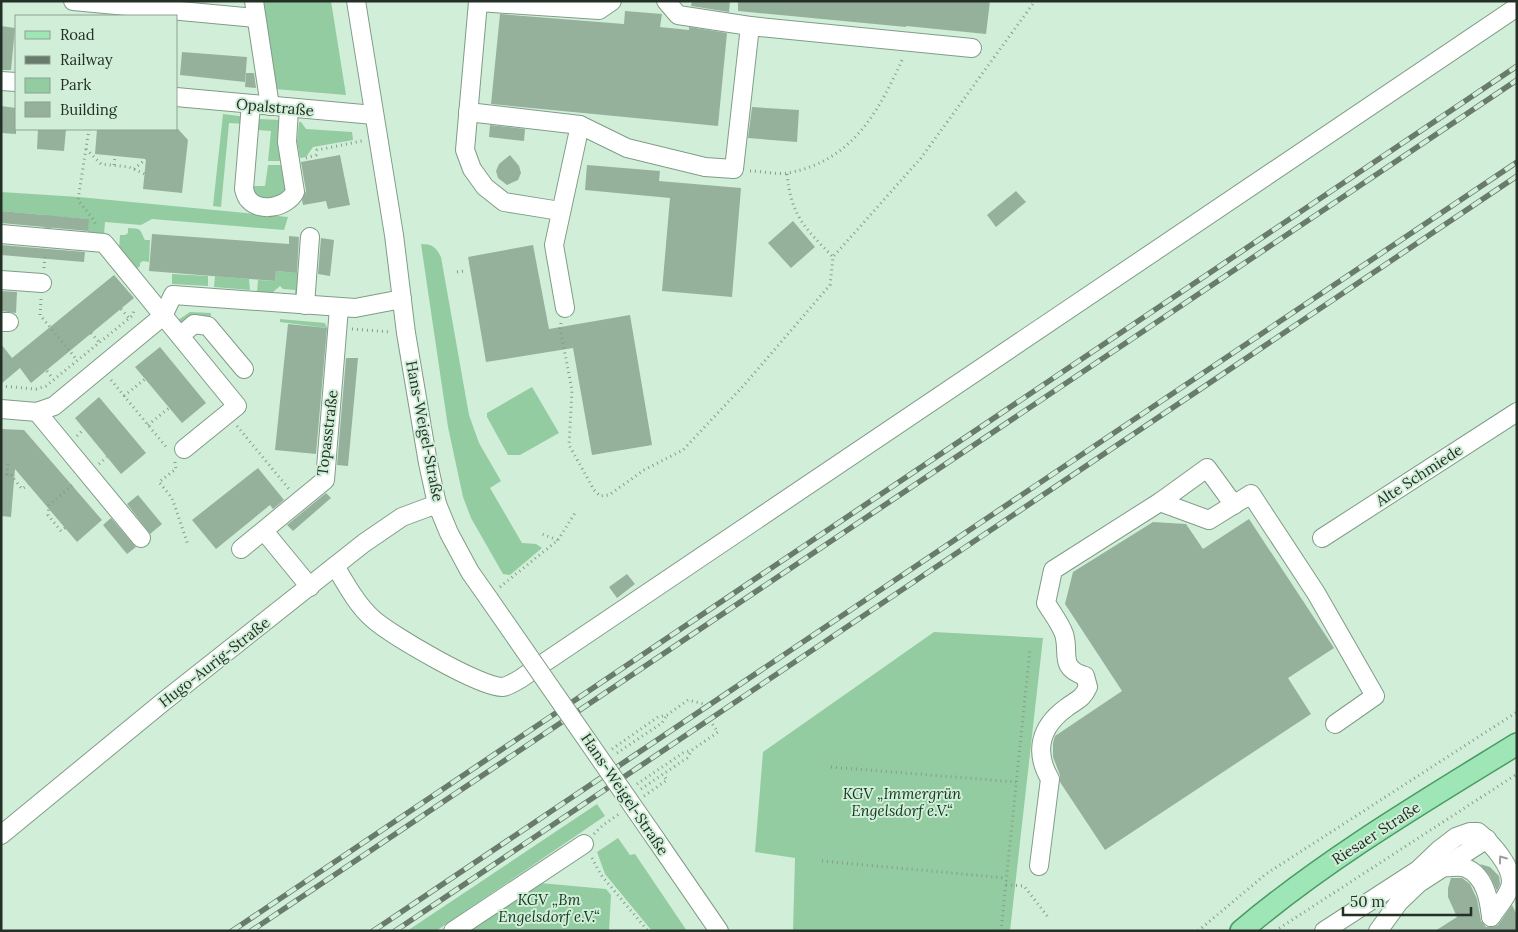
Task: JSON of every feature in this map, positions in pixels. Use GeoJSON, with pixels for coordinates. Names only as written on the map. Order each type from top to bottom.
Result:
{"type":"FeatureCollection","features":[{"type":"Feature","properties":{"kind":"main road","name":"Riesaer Straße"},"geometry":{"type":"LineString","coordinates":[[1241,931],[1280,898],[1328,865],[1517,744]]}},
{"type":"Feature","properties":{"kind":"street"},"geometry":{"type":"LineString","coordinates":[[73,1],[255,10],[270,106]]}},
{"type":"Feature","properties":{"kind":"street","name":"Hans-Weigel-Straße"},"geometry":{"type":"LineString","coordinates":[[356,1],[394,235],[406,333],[428,463],[438,504],[458,550],[488,598],[719,931]]}},
{"type":"Feature","properties":{"kind":"street"},"geometry":{"type":"LineString","coordinates":[[560,211],[504,202],[485,187],[472,169],[465,150],[478,2],[599,10],[612,1]]}},
{"type":"Feature","properties":{"kind":"street"},"geometry":{"type":"LineString","coordinates":[[666,1],[678,15],[750,26],[972,48]]}},
{"type":"Feature","properties":{"kind":"street"},"geometry":{"type":"LineString","coordinates":[[335,566],[363,609],[374,620],[410,644],[462,673],[484,682],[503,687],[520,679],[1517,7]]}},
{"type":"Feature","properties":{"kind":"street"},"geometry":{"type":"LineString","coordinates":[[468,112],[580,125],[627,148],[705,167],[734,169],[750,26]]}},
{"type":"Feature","properties":{"kind":"street"},"geometry":{"type":"LineString","coordinates":[[1,81],[15,82]]}},
{"type":"Feature","properties":{"kind":"street","name":"Opalstraße"},"geometry":{"type":"LineString","coordinates":[[178,97],[374,116]]}},
{"type":"Feature","properties":{"kind":"street"},"geometry":{"type":"LineString","coordinates":[[251,104],[244,189],[248,199],[254,204],[268,207],[284,204],[292,198],[295,192],[287,142],[289,108]]}},
{"type":"Feature","properties":{"kind":"street"},"geometry":{"type":"LineString","coordinates":[[565,308],[554,245],[580,125]]}},
{"type":"Feature","properties":{"kind":"street"},"geometry":{"type":"LineString","coordinates":[[1,234],[104,243],[237,406],[176,452]]}},
{"type":"Feature","properties":{"kind":"street"},"geometry":{"type":"LineString","coordinates":[[305,305],[310,237]]}},
{"type":"Feature","properties":{"kind":"street"},"geometry":{"type":"LineString","coordinates":[[1,280],[42,283]]}},
{"type":"Feature","properties":{"kind":"street"},"geometry":{"type":"LineString","coordinates":[[1,409],[37,412],[54,406],[163,316],[173,295],[305,305],[339,316],[355,308],[402,299]]}},
{"type":"Feature","properties":{"kind":"street","name":"Topasstraße"},"geometry":{"type":"LineString","coordinates":[[241,549],[325,480],[339,316]]}},
{"type":"Feature","properties":{"kind":"street"},"geometry":{"type":"LineString","coordinates":[[180,336],[194,324],[208,326],[244,369]]}},
{"type":"Feature","properties":{"kind":"street"},"geometry":{"type":"LineString","coordinates":[[37,412],[141,538]]}},
{"type":"Feature","properties":{"kind":"street","name":"Alte Schmiede"},"geometry":{"type":"LineString","coordinates":[[1322,538],[1517,412]]}},
{"type":"Feature","properties":{"kind":"street"},"geometry":{"type":"LineString","coordinates":[[1039,866],[1050,779],[1044,769],[1040,752],[1043,734],[1065,708],[1084,697],[1088,688],[1085,676],[1077,674],[1069,667],[1065,658],[1065,637],[1062,628],[1046,603],[1053,570],[1160,502],[1207,468],[1234,505]]}},
{"type":"Feature","properties":{"kind":"street"},"geometry":{"type":"LineString","coordinates":[[1160,502],[1209,520],[1251,494],[1316,593],[1375,696],[1335,724]]}},
{"type":"Feature","properties":{"kind":"street","name":"Hugo-Aurig-Straße"},"geometry":{"type":"LineString","coordinates":[[1,835],[163,702],[364,542],[402,517],[438,504]]}},
{"type":"Feature","properties":{"kind":"street"},"geometry":{"type":"LineString","coordinates":[[264,531],[310,586]]}},
{"type":"Feature","properties":{"kind":"street"},"geometry":{"type":"LineString","coordinates":[[1324,931],[1418,870],[1439,850],[1463,834],[1470,832],[1478,832],[1487,839],[1510,871],[1511,886],[1491,917],[1490,904],[1484,886],[1479,877],[1467,868],[1458,866],[1443,868],[1442,866],[1418,870]]}},
{"type":"Feature","properties":{"kind":"street"},"geometry":{"type":"LineString","coordinates":[[1378,931],[1399,902],[1420,883],[1487,839]]}},
{"type":"Feature","properties":{"kind":"street"},"geometry":{"type":"LineString","coordinates":[[453,931],[584,844]]}},
{"type":"Feature","properties":{"kind":"path"},"geometry":{"type":"LineString","coordinates":[[565,308],[560,328],[572,390],[569,445],[594,490],[600,496],[610,494],[644,470],[683,450],[745,384],[830,285],[833,257],[921,158],[1035,1]]}},
{"type":"Feature","properties":{"kind":"path"},"geometry":{"type":"LineString","coordinates":[[734,169],[786,174],[822,163],[846,146],[869,121],[887,92],[911,42]]}},
{"type":"Feature","properties":{"kind":"path"},"geometry":{"type":"LineString","coordinates":[[89,130],[78,200],[93,219],[104,243]]}},
{"type":"Feature","properties":{"kind":"path"},"geometry":{"type":"LineString","coordinates":[[291,163],[316,155],[316,150],[378,138]]}},
{"type":"Feature","properties":{"kind":"path"},"geometry":{"type":"LineString","coordinates":[[86,149],[101,164],[134,169],[145,174]]}},
{"type":"Feature","properties":{"kind":"path"},"geometry":{"type":"LineString","coordinates":[[114,165],[115,156]]}},
{"type":"Feature","properties":{"kind":"path"},"geometry":{"type":"LineString","coordinates":[[134,169],[146,159]]}},
{"type":"Feature","properties":{"kind":"path"},"geometry":{"type":"LineString","coordinates":[[786,174],[789,194],[796,214],[807,230],[833,257]]}},
{"type":"Feature","properties":{"kind":"path"},"geometry":{"type":"LineString","coordinates":[[46,238],[40,315],[77,360]]}},
{"type":"Feature","properties":{"kind":"path"},"geometry":{"type":"LineString","coordinates":[[457,272],[464,270]]}},
{"type":"Feature","properties":{"kind":"path"},"geometry":{"type":"LineString","coordinates":[[1,386],[36,389],[46,386],[132,316],[139,300],[147,295]]}},
{"type":"Feature","properties":{"kind":"path"},"geometry":{"type":"LineString","coordinates":[[121,309],[129,318]]}},
{"type":"Feature","properties":{"kind":"path"},"geometry":{"type":"LineString","coordinates":[[339,316],[347,328],[406,333]]}},
{"type":"Feature","properties":{"kind":"path"},"geometry":{"type":"LineString","coordinates":[[91,333],[99,342]]}},
{"type":"Feature","properties":{"kind":"path"},"geometry":{"type":"LineString","coordinates":[[47,371],[53,379]]}},
{"type":"Feature","properties":{"kind":"path"},"geometry":{"type":"LineString","coordinates":[[107,375],[148,425],[176,452],[176,469],[159,482],[172,498],[188,545]]}},
{"type":"Feature","properties":{"kind":"path"},"geometry":{"type":"LineString","coordinates":[[124,396],[145,379]]}},
{"type":"Feature","properties":{"kind":"path"},"geometry":{"type":"LineString","coordinates":[[148,425],[169,408]]}},
{"type":"Feature","properties":{"kind":"path"},"geometry":{"type":"LineString","coordinates":[[227,414],[291,491]]}},
{"type":"Feature","properties":{"kind":"path"},"geometry":{"type":"LineString","coordinates":[[65,528],[61,531],[48,515],[49,505],[107,457]]}},
{"type":"Feature","properties":{"kind":"path"},"geometry":{"type":"LineString","coordinates":[[7,475],[8,464]]}},
{"type":"Feature","properties":{"kind":"path"},"geometry":{"type":"LineString","coordinates":[[1,474],[11,475],[22,489],[28,485]]}},
{"type":"Feature","properties":{"kind":"path"},"geometry":{"type":"LineString","coordinates":[[488,598],[558,540],[574,514]]}},
{"type":"Feature","properties":{"kind":"path"},"geometry":{"type":"LineString","coordinates":[[540,533],[558,540]]}},
{"type":"Feature","properties":{"kind":"path"},"geometry":{"type":"LineString","coordinates":[[1001,931],[1030,649]]}},
{"type":"Feature","properties":{"kind":"path"},"geometry":{"type":"LineString","coordinates":[[627,739],[658,717],[667,714],[688,700],[704,704]]}},
{"type":"Feature","properties":{"kind":"path"},"geometry":{"type":"LineString","coordinates":[[1198,931],[1266,874],[1517,712]]}},
{"type":"Feature","properties":{"kind":"path"},"geometry":{"type":"LineString","coordinates":[[625,748],[662,722],[667,714]]}},
{"type":"Feature","properties":{"kind":"path"},"geometry":{"type":"LineString","coordinates":[[646,778],[683,752],[692,750],[718,732],[711,722]]}},
{"type":"Feature","properties":{"kind":"path"},"geometry":{"type":"LineString","coordinates":[[654,780],[687,758],[692,750]]}},
{"type":"Feature","properties":{"kind":"path"},"geometry":{"type":"LineString","coordinates":[[830,767],[1016,782]]}},
{"type":"Feature","properties":{"kind":"path"},"geometry":{"type":"LineString","coordinates":[[1275,931],[1517,774]]}},
{"type":"Feature","properties":{"kind":"path"},"geometry":{"type":"LineString","coordinates":[[584,844],[601,875],[648,931]]}},
{"type":"Feature","properties":{"kind":"path"},"geometry":{"type":"LineString","coordinates":[[822,861],[1006,878]]}},
{"type":"Feature","properties":{"kind":"path"},"geometry":{"type":"LineString","coordinates":[[1006,885],[1024,886],[1048,917]]}},
{"type":"Feature","properties":{"kind":"green space"},"geometry":{"type":"Polygon","coordinates":[[[261,1],[331,1],[346,95],[275,89],[261,1]]]}},
{"type":"Feature","properties":{"kind":"green space"},"geometry":{"type":"Polygon","coordinates":[[[223,114],[247,117],[245,124],[229,123],[221,207],[213,206],[223,114]]]}},
{"type":"Feature","properties":{"kind":"green space"},"geometry":{"type":"Polygon","coordinates":[[[259,119],[281,120],[284,161],[268,161],[271,131],[258,130],[259,119]]]}},
{"type":"Feature","properties":{"kind":"green space"},"geometry":{"type":"Polygon","coordinates":[[[299,122],[306,129],[352,132],[353,140],[313,147],[306,157],[300,158],[297,142],[299,122]]]}},
{"type":"Feature","properties":{"kind":"green space"},"geometry":{"type":"Polygon","coordinates":[[[268,165],[284,165],[288,188],[277,200],[264,202],[253,192],[253,186],[265,186],[268,165]]]}},
{"type":"Feature","properties":{"kind":"green space"},"geometry":{"type":"Polygon","coordinates":[[[1,192],[79,197],[288,217],[284,230],[152,219],[141,225],[105,222],[104,235],[88,233],[88,219],[53,216],[51,229],[44,229],[45,215],[1,211],[1,192]]]}},
{"type":"Feature","properties":{"kind":"green space"},"geometry":{"type":"Polygon","coordinates":[[[128,228],[140,230],[145,240],[150,240],[149,262],[143,261],[135,270],[119,250],[120,235],[128,233],[128,228]]]}},
{"type":"Feature","properties":{"kind":"green space"},"geometry":{"type":"Polygon","coordinates":[[[421,244],[433,247],[441,257],[469,415],[479,443],[501,481],[490,488],[522,543],[536,544],[542,548],[510,575],[503,574],[471,518],[463,497],[448,427],[421,244]]]}},
{"type":"Feature","properties":{"kind":"green space"},"geometry":{"type":"Polygon","coordinates":[[[276,271],[299,273],[302,295],[295,296],[295,290],[283,289],[280,286],[273,292],[257,292],[258,280],[275,281],[276,271]]]}},
{"type":"Feature","properties":{"kind":"green space"},"geometry":{"type":"Polygon","coordinates":[[[172,274],[208,276],[208,286],[172,284],[172,274]]]}},
{"type":"Feature","properties":{"kind":"green space"},"geometry":{"type":"Polygon","coordinates":[[[215,276],[249,279],[250,290],[214,287],[215,276]]]}},
{"type":"Feature","properties":{"kind":"green space"},"geometry":{"type":"Polygon","coordinates":[[[190,312],[211,313],[210,320],[184,322],[179,325],[178,320],[190,312]]]}},
{"type":"Feature","properties":{"kind":"green space"},"geometry":{"type":"Polygon","coordinates":[[[280,319],[325,323],[327,328],[280,322],[280,319]]]}},
{"type":"Feature","properties":{"kind":"green space"},"geometry":{"type":"Polygon","coordinates":[[[532,387],[559,433],[520,455],[508,455],[487,417],[487,413],[532,387]]]}},
{"type":"Feature","properties":{"kind":"green space","name":"KGV „Immergrün Engelsdorf e.V.“"},"geometry":{"type":"Polygon","coordinates":[[[934,632],[1043,638],[1010,931],[793,931],[795,858],[755,852],[763,752],[934,632]]]}},
{"type":"Feature","properties":{"kind":"green space"},"geometry":{"type":"Polygon","coordinates":[[[597,804],[605,816],[436,931],[407,931],[597,804]]]}},
{"type":"Feature","properties":{"kind":"green space"},"geometry":{"type":"Polygon","coordinates":[[[618,838],[630,855],[635,854],[687,931],[652,931],[605,874],[597,852],[618,838]]]}},
{"type":"Feature","properties":{"kind":"green space","name":"KGV „Bm Engelsdorf e.V.“"},"geometry":{"type":"Polygon","coordinates":[[[540,883],[606,889],[611,895],[609,931],[469,931],[540,883]]]}},
{"type":"Feature","properties":{"kind":"building"},"geometry":{"type":"Polygon","coordinates":[[[692,1],[730,1],[729,12],[691,6],[692,1]]]}},
{"type":"Feature","properties":{"kind":"building"},"geometry":{"type":"Polygon","coordinates":[[[738,1],[990,1],[986,34],[738,11],[738,1]]]}},
{"type":"Feature","properties":{"kind":"building"},"geometry":{"type":"Polygon","coordinates":[[[625,11],[662,14],[660,27],[689,30],[689,27],[727,33],[718,126],[491,104],[500,14],[624,24],[625,11]]]}},
{"type":"Feature","properties":{"kind":"building"},"geometry":{"type":"Polygon","coordinates":[[[1,26],[15,28],[11,70],[1,70],[1,26]]]}},
{"type":"Feature","properties":{"kind":"building"},"geometry":{"type":"Polygon","coordinates":[[[182,52],[247,57],[245,82],[180,75],[182,52]]]}},
{"type":"Feature","properties":{"kind":"building"},"geometry":{"type":"Polygon","coordinates":[[[246,73],[254,73],[256,88],[245,87],[246,73]]]}},
{"type":"Feature","properties":{"kind":"building"},"geometry":{"type":"Polygon","coordinates":[[[1,106],[15,108],[16,134],[1,133],[1,106]]]}},
{"type":"Feature","properties":{"kind":"building"},"geometry":{"type":"Polygon","coordinates":[[[752,107],[799,110],[797,142],[748,138],[752,107]]]}},
{"type":"Feature","properties":{"kind":"building"},"geometry":{"type":"Polygon","coordinates":[[[490,125],[525,129],[524,141],[489,137],[490,125]]]}},
{"type":"Feature","properties":{"kind":"building"},"geometry":{"type":"Polygon","coordinates":[[[178,129],[188,140],[182,193],[143,189],[146,159],[95,154],[97,130],[178,129]]]}},
{"type":"Feature","properties":{"kind":"building"},"geometry":{"type":"Polygon","coordinates":[[[38,130],[66,130],[64,151],[37,149],[38,130]]]}},
{"type":"Feature","properties":{"kind":"building"},"geometry":{"type":"Polygon","coordinates":[[[340,155],[350,205],[328,209],[326,201],[303,205],[302,200],[306,191],[301,162],[340,155]]]}},
{"type":"Feature","properties":{"kind":"building"},"geometry":{"type":"Polygon","coordinates":[[[510,155],[519,166],[521,173],[518,180],[507,185],[498,178],[496,171],[499,164],[510,155]]]}},
{"type":"Feature","properties":{"kind":"building"},"geometry":{"type":"Polygon","coordinates":[[[587,165],[660,171],[659,181],[741,188],[732,297],[662,291],[670,198],[585,190],[587,165]]]}},
{"type":"Feature","properties":{"kind":"building"},"geometry":{"type":"Polygon","coordinates":[[[1016,191],[1026,202],[996,227],[987,215],[1016,191]]]}},
{"type":"Feature","properties":{"kind":"building"},"geometry":{"type":"Polygon","coordinates":[[[1,211],[89,219],[88,231],[1,223],[1,211]]]}},
{"type":"Feature","properties":{"kind":"building"},"geometry":{"type":"Polygon","coordinates":[[[793,221],[815,247],[791,268],[768,243],[793,221]]]}},
{"type":"Feature","properties":{"kind":"building"},"geometry":{"type":"Polygon","coordinates":[[[152,234],[289,244],[289,236],[299,237],[297,273],[276,271],[275,281],[149,271],[152,234]]]}},
{"type":"Feature","properties":{"kind":"building"},"geometry":{"type":"Polygon","coordinates":[[[321,238],[334,240],[330,276],[318,274],[321,238]]]}},
{"type":"Feature","properties":{"kind":"building"},"geometry":{"type":"Polygon","coordinates":[[[1,245],[85,252],[84,262],[1,255],[1,245]]]}},
{"type":"Feature","properties":{"kind":"building"},"geometry":{"type":"Polygon","coordinates":[[[533,245],[549,329],[630,315],[652,445],[592,455],[573,348],[486,362],[468,257],[533,245]]]}},
{"type":"Feature","properties":{"kind":"building"},"geometry":{"type":"Polygon","coordinates":[[[114,275],[134,298],[31,383],[20,368],[1,384],[1,344],[12,358],[114,275]]]}},
{"type":"Feature","properties":{"kind":"building"},"geometry":{"type":"Polygon","coordinates":[[[1,291],[17,292],[16,313],[1,311],[1,291]]]}},
{"type":"Feature","properties":{"kind":"building"},"geometry":{"type":"Polygon","coordinates":[[[288,324],[327,328],[316,454],[275,450],[288,324]]]}},
{"type":"Feature","properties":{"kind":"building"},"geometry":{"type":"Polygon","coordinates":[[[160,347],[206,403],[182,423],[135,367],[160,347]]]}},
{"type":"Feature","properties":{"kind":"building"},"geometry":{"type":"Polygon","coordinates":[[[346,358],[358,358],[348,466],[337,465],[346,358]]]}},
{"type":"Feature","properties":{"kind":"building"},"geometry":{"type":"Polygon","coordinates":[[[99,397],[146,453],[121,474],[75,418],[99,397]]]}},
{"type":"Feature","properties":{"kind":"building"},"geometry":{"type":"Polygon","coordinates":[[[1,429],[24,430],[102,520],[77,542],[15,469],[11,517],[1,516],[1,429]]]}},
{"type":"Feature","properties":{"kind":"building"},"geometry":{"type":"Polygon","coordinates":[[[258,468],[284,500],[273,509],[270,505],[216,549],[192,520],[258,468]]]}},
{"type":"Feature","properties":{"kind":"building"},"geometry":{"type":"Polygon","coordinates":[[[326,493],[331,498],[293,531],[287,525],[326,493]]]}},
{"type":"Feature","properties":{"kind":"building"},"geometry":{"type":"Polygon","coordinates":[[[138,495],[162,524],[150,534],[127,504],[138,495]]]}},
{"type":"Feature","properties":{"kind":"building"},"geometry":{"type":"Polygon","coordinates":[[[111,518],[136,547],[127,554],[103,525],[111,518]]]}},
{"type":"Feature","properties":{"kind":"building"},"geometry":{"type":"Polygon","coordinates":[[[1249,519],[1334,648],[1288,678],[1311,714],[1105,850],[1060,782],[1060,775],[1053,757],[1055,736],[1122,691],[1065,604],[1073,572],[1153,522],[1186,524],[1203,549],[1249,519]]]}},
{"type":"Feature","properties":{"kind":"building"},"geometry":{"type":"Polygon","coordinates":[[[627,574],[635,584],[617,598],[609,587],[627,574]]]}},
{"type":"Feature","properties":{"kind":"building"},"geometry":{"type":"Polygon","coordinates":[[[1480,864],[1490,867],[1499,876],[1500,884],[1497,891],[1490,876],[1480,864]]]}},
{"type":"Feature","properties":{"kind":"building"},"geometry":{"type":"Polygon","coordinates":[[[1451,878],[1462,878],[1470,884],[1477,899],[1481,921],[1486,927],[1498,925],[1512,905],[1517,915],[1517,931],[1435,931],[1457,917],[1448,897],[1451,878]]]}},
{"type":"Feature","properties":{"kind":"railway"},"geometry":{"type":"LineString","coordinates":[[232,931],[1517,66]]}},
{"type":"Feature","properties":{"kind":"railway"},"geometry":{"type":"LineString","coordinates":[[251,931],[1517,80]]}},
{"type":"Feature","properties":{"kind":"railway"},"geometry":{"type":"LineString","coordinates":[[373,931],[1517,162]]}},
{"type":"Feature","properties":{"kind":"railway"},"geometry":{"type":"LineString","coordinates":[[395,931],[1517,176]]}}]}
